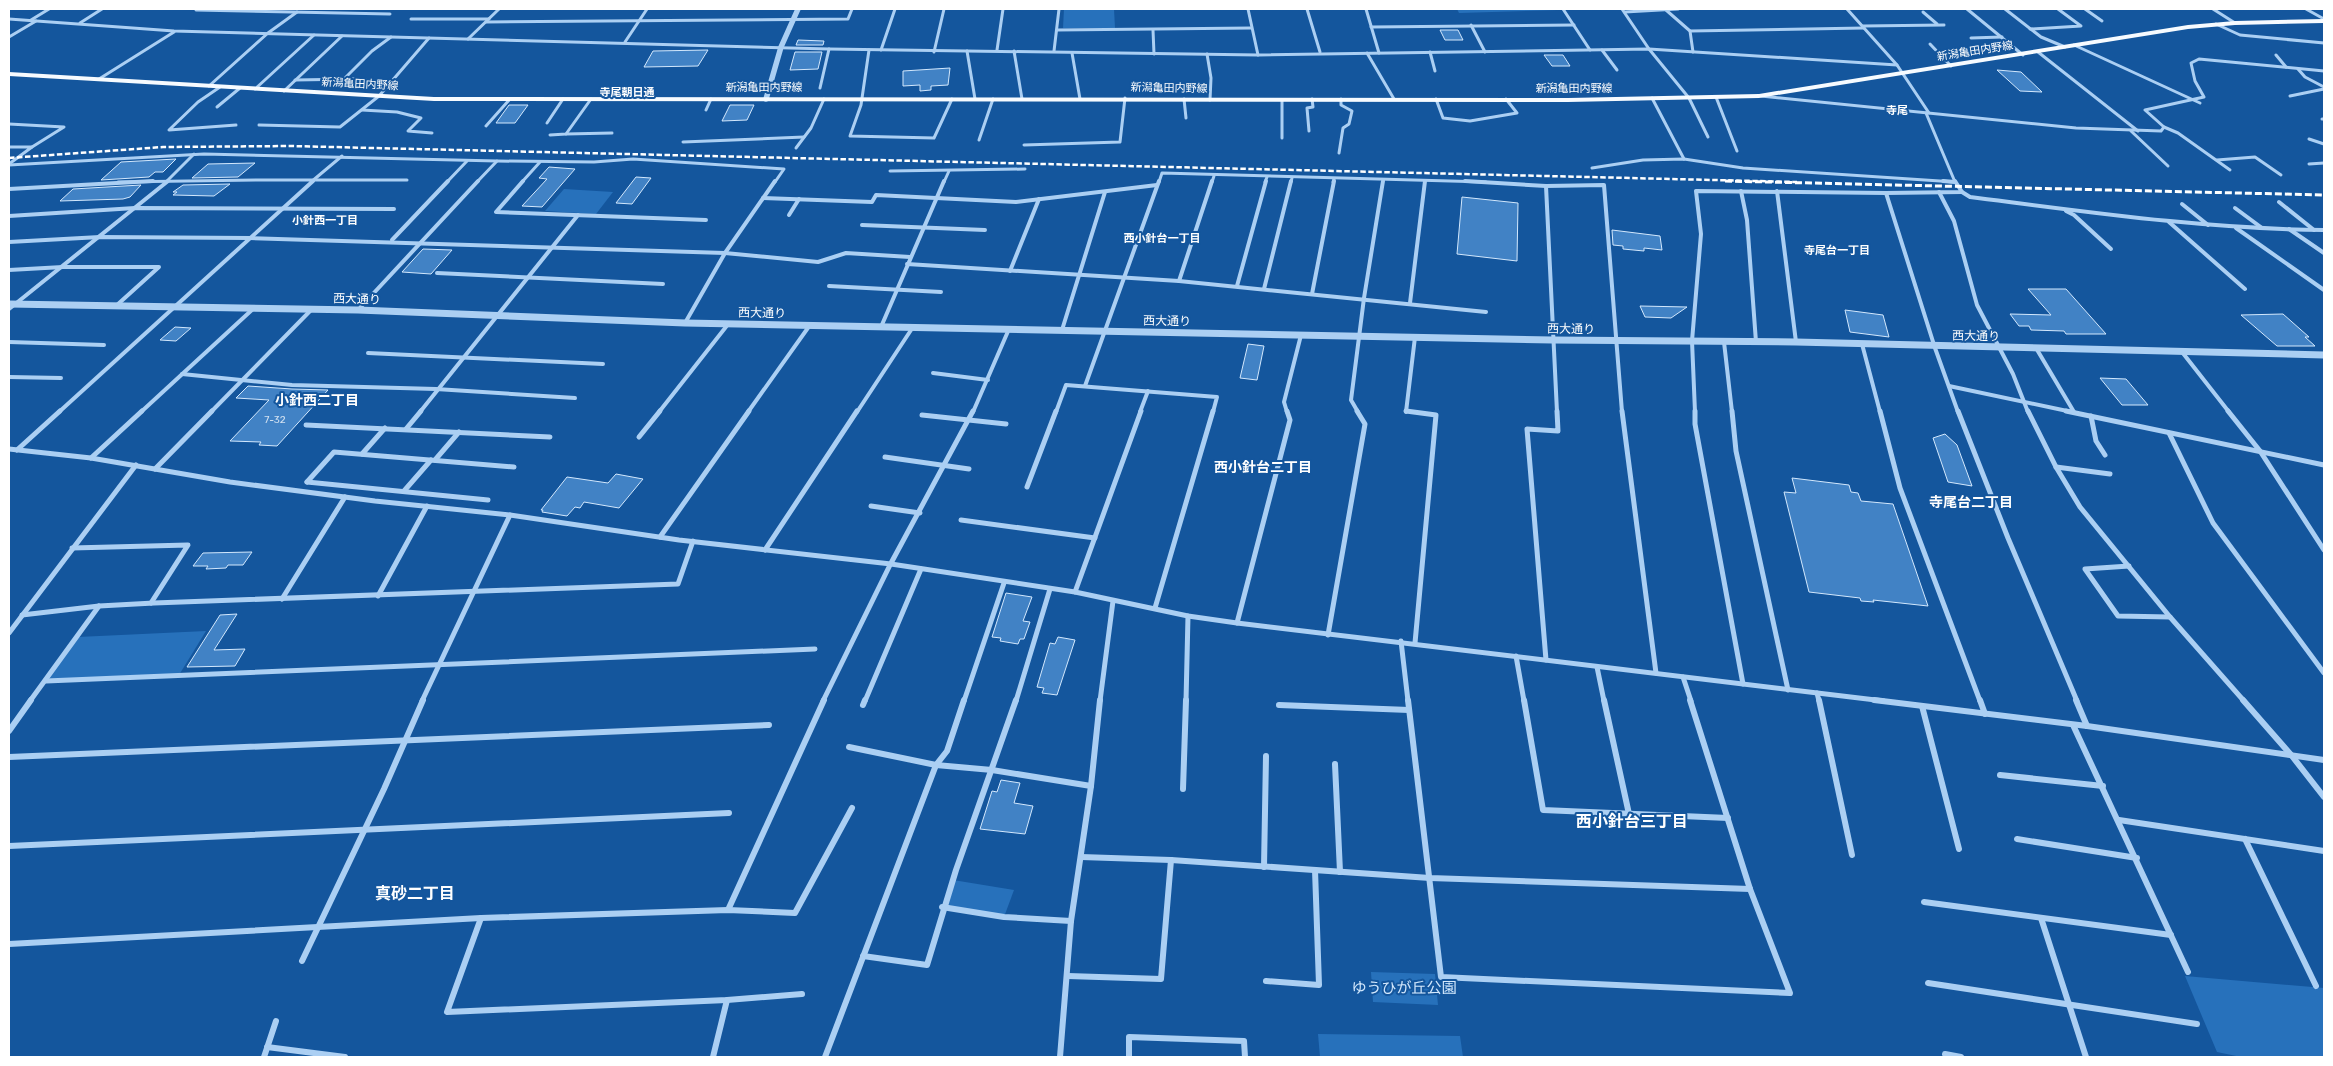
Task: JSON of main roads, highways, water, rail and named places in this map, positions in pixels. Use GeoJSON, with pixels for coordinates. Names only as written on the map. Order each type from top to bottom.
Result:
{"type":"FeatureCollection","features":[{"type":"Feature","properties":{"kind":"main road","name":"新潟亀田内野線"},"geometry":{"type":"LineString","coordinates":[[9,74],[379,96],[510,99],[1124,98],[1282,100],[1689,98],[1759,96],[2024,55],[2188,27],[2235,23],[2324,20]]}},
{"type":"Feature","properties":{"kind":"railway"},"geometry":{"type":"LineString","coordinates":[[9,158],[163,147],[290,146],[1797,182]]}},
{"type":"Feature","properties":{"kind":"railway"},"geometry":{"type":"LineString","coordinates":[[1725,181],[2324,195]]}},
{"type":"Feature","properties":{"kind":"district","name":"寺尾朝日通"},"geometry":{"type":"Point","coordinates":[627,92]}},
{"type":"Feature","properties":{"kind":"district","name":"寺尾"},"geometry":{"type":"Point","coordinates":[1897,110]}},
{"type":"Feature","properties":{"kind":"district","name":"小針西一丁目"},"geometry":{"type":"Point","coordinates":[325,220]}},
{"type":"Feature","properties":{"kind":"district","name":"西小針台一丁目"},"geometry":{"type":"Point","coordinates":[1162,238]}},
{"type":"Feature","properties":{"kind":"district","name":"寺尾台一丁目"},"geometry":{"type":"Point","coordinates":[1837,250]}},
{"type":"Feature","properties":{"kind":"district","name":"小針西二丁目"},"geometry":{"type":"Point","coordinates":[317,400]}},
{"type":"Feature","properties":{"kind":"district","name":"西小針台二丁目"},"geometry":{"type":"Point","coordinates":[1263,467]}},
{"type":"Feature","properties":{"kind":"district","name":"寺尾台二丁目"},"geometry":{"type":"Point","coordinates":[1971,502]}},
{"type":"Feature","properties":{"kind":"district","name":"西小針台三丁目"},"geometry":{"type":"Point","coordinates":[1632,821]}},
{"type":"Feature","properties":{"kind":"district","name":"真砂二丁目"},"geometry":{"type":"Point","coordinates":[415,893]}},
{"type":"Feature","properties":{"kind":"park label","name":"ゆうひが丘公園"},"geometry":{"type":"Point","coordinates":[1404,988]}}]}
